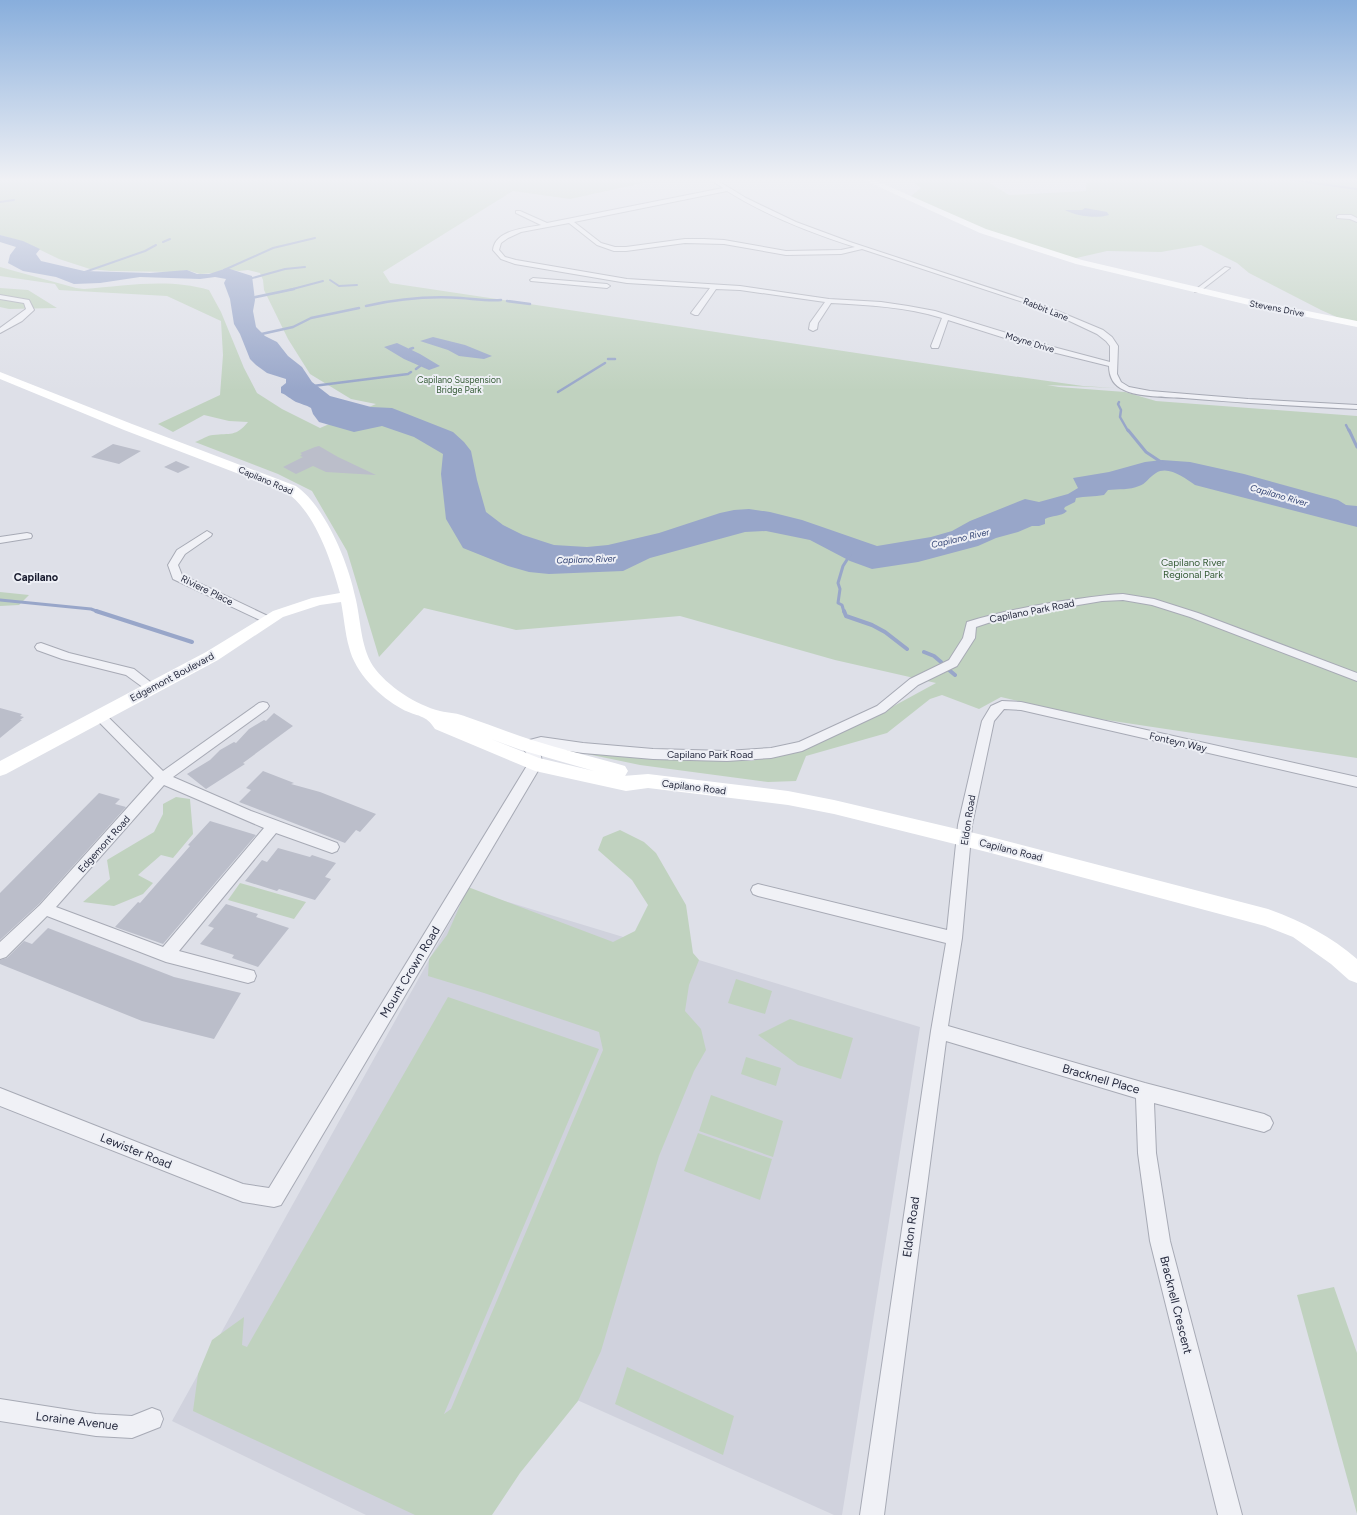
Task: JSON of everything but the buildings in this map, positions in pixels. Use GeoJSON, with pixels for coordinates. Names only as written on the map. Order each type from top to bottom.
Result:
{"type":"FeatureCollection","features":[{"type":"Feature","properties":{"kind":"main road","name":"Stevens Drive"},"geometry":{"type":"LineString","coordinates":[[1038,250],[1079,262],[1197,291],[1357,324]]}},
{"type":"Feature","properties":{"kind":"main road","name":"Capilano Road"},"geometry":{"type":"LineString","coordinates":[[0,375],[128,427],[291,489],[301,496],[317,519],[340,563],[348,596],[356,649],[367,669],[391,694],[409,705],[436,716],[458,720],[526,745],[632,774],[648,781]]}},
{"type":"Feature","properties":{"kind":"main road","name":"Edgemont Boulevard"},"geometry":{"type":"LineString","coordinates":[[0,769],[212,656],[278,614],[317,601],[348,596]]}},
{"type":"Feature","properties":{"kind":"main road","name":"Capilano Road"},"geometry":{"type":"LineString","coordinates":[[436,716],[441,725],[535,764],[566,772],[626,784],[648,781],[788,798],[834,807],[964,838],[1268,918],[1300,931],[1339,957],[1357,973]]}},
{"type":"Feature","properties":{"kind":"main road"},"geometry":{"type":"LineString","coordinates":[[460,733],[476,733],[506,744],[526,745]]}},
{"type":"Feature","properties":{"kind":"main road"},"geometry":{"type":"LineString","coordinates":[[535,764],[551,761],[569,767],[599,766]]}},
{"type":"Feature","properties":{"kind":"street","name":"Moyne Drive"},"geometry":{"type":"LineString","coordinates":[[496,250],[497,253],[508,260],[627,282],[740,288],[829,301],[897,306],[946,318],[1039,346],[1114,366]]}},
{"type":"Feature","properties":{"kind":"street"},"geometry":{"type":"LineString","coordinates":[[767,250],[786,253],[841,252],[853,250]]}},
{"type":"Feature","properties":{"kind":"street","name":"Rabbit Lane"},"geometry":{"type":"LineString","coordinates":[[867,250],[1046,308],[1100,332],[1109,339],[1114,346],[1113,374],[1122,387],[1138,391],[1240,400],[1357,407]]}},
{"type":"Feature","properties":{"kind":"street"},"geometry":{"type":"LineString","coordinates":[[1197,291],[1227,268]]}},
{"type":"Feature","properties":{"kind":"street","name":"Moyne Drive"},"geometry":{"type":"LineString","coordinates":[[533,280],[655,290],[675,290],[690,286]]}},
{"type":"Feature","properties":{"kind":"street"},"geometry":{"type":"LineString","coordinates":[[695,313],[714,287]]}},
{"type":"Feature","properties":{"kind":"street"},"geometry":{"type":"LineString","coordinates":[[0,297],[27,301],[30,310],[0,331]]}},
{"type":"Feature","properties":{"kind":"street"},"geometry":{"type":"LineString","coordinates":[[813,329],[814,323],[829,301]]}},
{"type":"Feature","properties":{"kind":"street"},"geometry":{"type":"LineString","coordinates":[[935,346],[946,318]]}},
{"type":"Feature","properties":{"kind":"street","name":"Riviere Place"},"geometry":{"type":"LineString","coordinates":[[207,534],[181,552],[172,565],[177,577],[268,620]]}},
{"type":"Feature","properties":{"kind":"street"},"geometry":{"type":"LineString","coordinates":[[0,540],[27,536]]}},
{"type":"Feature","properties":{"kind":"street","name":"Capilano Park Road"},"geometry":{"type":"LineString","coordinates":[[526,745],[541,742],[583,748],[654,754],[727,756],[771,753],[802,746],[881,709],[914,682],[953,663],[969,638],[970,625],[995,617],[1019,612],[1114,597],[1154,602],[1194,615],[1357,677]]}},
{"type":"Feature","properties":{"kind":"street"},"geometry":{"type":"LineString","coordinates":[[41,647],[66,656],[130,672],[152,688]]}},
{"type":"Feature","properties":{"kind":"street","name":"Fonteyn Way"},"geometry":{"type":"LineString","coordinates":[[999,706],[1008,704],[1021,706],[1357,782]]}},
{"type":"Feature","properties":{"kind":"street","name":"Edgemont Road"},"geometry":{"type":"LineString","coordinates":[[0,952],[45,909],[162,778],[263,706]]}},
{"type":"Feature","properties":{"kind":"street","name":"Eldon Road"},"geometry":{"type":"LineString","coordinates":[[872,1515],[939,1031],[954,938],[965,825],[988,721],[999,706]]}},
{"type":"Feature","properties":{"kind":"street"},"geometry":{"type":"LineString","coordinates":[[100,716],[162,778],[192,793],[273,827],[332,847]]}},
{"type":"Feature","properties":{"kind":"street"},"geometry":{"type":"LineString","coordinates":[[526,745],[535,756],[535,764]]}},
{"type":"Feature","properties":{"kind":"street","name":"Mount Crown Road"},"geometry":{"type":"LineString","coordinates":[[274,1198],[535,764]]}},
{"type":"Feature","properties":{"kind":"street"},"geometry":{"type":"LineString","coordinates":[[166,954],[273,827]]}},
{"type":"Feature","properties":{"kind":"street"},"geometry":{"type":"LineString","coordinates":[[758,890],[954,938]]}},
{"type":"Feature","properties":{"kind":"street"},"geometry":{"type":"LineString","coordinates":[[45,909],[166,954],[248,976]]}},
{"type":"Feature","properties":{"kind":"street","name":"Bracknell Place"},"geometry":{"type":"LineString","coordinates":[[939,1031],[1145,1092],[1264,1123]]}},
{"type":"Feature","properties":{"kind":"street","name":"Bracknell Crescent"},"geometry":{"type":"LineString","coordinates":[[1145,1092],[1147,1153],[1160,1241],[1230,1515]]}},
{"type":"Feature","properties":{"kind":"street","name":"Lewister Road"},"geometry":{"type":"LineString","coordinates":[[0,1097],[243,1193],[274,1198]]}},
{"type":"Feature","properties":{"kind":"street","name":"Loraine Avenue"},"geometry":{"type":"LineString","coordinates":[[0,1410],[96,1425],[132,1427],[152,1419]]}},
{"type":"Feature","properties":{"kind":"shaded area"},"geometry":{"type":"Polygon","coordinates":[[[468,890],[920,1027],[842,1515],[834,1515],[557,1391],[480,1515],[366,1515],[172,1421],[468,890]]]}},
{"type":"Feature","properties":{"kind":"green space","name":"Capilano River Regional Park"},"geometry":{"type":"Polygon","coordinates":[[[40,250],[419,250],[383,272],[390,283],[976,371],[1083,386],[1115,388],[1047,385],[1125,392],[1156,401],[1357,416],[1357,758],[1093,718],[1001,697],[979,709],[942,695],[930,699],[887,733],[806,756],[796,781],[768,782],[640,765],[573,751],[672,759],[751,761],[773,756],[881,713],[936,683],[835,660],[680,616],[516,630],[424,608],[379,657],[347,551],[312,491],[278,474],[195,442],[211,435],[236,432],[244,427],[248,422],[229,421],[204,415],[173,432],[158,424],[220,395],[223,355],[221,321],[167,296],[59,290],[55,284],[0,276],[0,267],[84,289],[147,284],[178,284],[209,290],[221,312],[244,368],[257,393],[282,409],[320,428],[376,404],[351,399],[310,374],[288,339],[264,290],[263,280],[260,273],[248,270],[239,271],[224,269],[214,273],[200,274],[187,270],[175,272],[110,271],[90,269],[59,259],[40,250]]]}},
{"type":"Feature","properties":{"kind":"green space"},"geometry":{"type":"Polygon","coordinates":[[[1044,250],[1174,250],[1161,252],[1107,251],[1072,259],[1044,250]]]}},
{"type":"Feature","properties":{"kind":"green space"},"geometry":{"type":"Polygon","coordinates":[[[1210,250],[1357,250],[1357,322],[1341,319],[1321,310],[1249,273],[1237,263],[1210,250]]]}},
{"type":"Feature","properties":{"kind":"green space"},"geometry":{"type":"Polygon","coordinates":[[[0,288],[28,290],[57,308],[9,309],[0,307],[0,288]]]}},
{"type":"Feature","properties":{"kind":"green space"},"geometry":{"type":"Polygon","coordinates":[[[0,592],[29,595],[19,605],[0,606],[0,592]]]}},
{"type":"Feature","properties":{"kind":"green space"},"geometry":{"type":"Polygon","coordinates":[[[176,797],[190,799],[193,834],[173,858],[161,855],[138,875],[153,883],[143,894],[114,906],[83,902],[110,879],[107,860],[154,832],[163,814],[163,804],[176,797]]]}},
{"type":"Feature","properties":{"kind":"green space"},"geometry":{"type":"Polygon","coordinates":[[[620,830],[644,842],[656,853],[686,905],[693,953],[699,960],[689,985],[685,1011],[701,1029],[706,1050],[694,1071],[659,1156],[601,1351],[578,1401],[520,1473],[492,1515],[415,1515],[193,1411],[198,1374],[212,1340],[244,1317],[242,1345],[247,1347],[448,997],[599,1049],[444,1414],[451,1409],[603,1050],[599,1032],[484,993],[428,976],[429,959],[447,935],[468,887],[613,942],[635,931],[648,905],[632,880],[598,850],[603,837],[620,830]]]}},
{"type":"Feature","properties":{"kind":"green space"},"geometry":{"type":"Polygon","coordinates":[[[240,883],[306,902],[294,919],[228,900],[240,883]]]}},
{"type":"Feature","properties":{"kind":"green space"},"geometry":{"type":"Polygon","coordinates":[[[736,979],[772,991],[765,1014],[728,1003],[736,979]]]}},
{"type":"Feature","properties":{"kind":"green space"},"geometry":{"type":"Polygon","coordinates":[[[790,1019],[853,1038],[841,1079],[798,1065],[758,1035],[790,1019]]]}},
{"type":"Feature","properties":{"kind":"green space"},"geometry":{"type":"Polygon","coordinates":[[[746,1057],[781,1068],[776,1086],[741,1074],[746,1057]]]}},
{"type":"Feature","properties":{"kind":"green space"},"geometry":{"type":"Polygon","coordinates":[[[711,1095],[783,1121],[773,1157],[699,1131],[711,1095]]]}},
{"type":"Feature","properties":{"kind":"green space"},"geometry":{"type":"Polygon","coordinates":[[[698,1133],[772,1159],[760,1200],[684,1171],[698,1133]]]}},
{"type":"Feature","properties":{"kind":"green space"},"geometry":{"type":"Polygon","coordinates":[[[1334,1287],[1357,1353],[1357,1514],[1297,1295],[1334,1287]]]}},
{"type":"Feature","properties":{"kind":"green space"},"geometry":{"type":"Polygon","coordinates":[[[627,1367],[734,1416],[723,1455],[615,1404],[627,1367]]]}},
{"type":"Feature","properties":{"kind":"water","name":"Capilano River"},"geometry":{"type":"Polygon","coordinates":[[[14,250],[39,250],[36,254],[41,261],[84,271],[150,273],[187,270],[197,274],[209,274],[227,268],[252,276],[255,300],[253,311],[256,327],[265,336],[277,342],[288,356],[302,367],[312,382],[330,396],[371,407],[392,408],[453,432],[471,451],[486,512],[503,525],[523,535],[554,545],[587,547],[608,545],[659,533],[720,513],[749,509],[770,512],[802,520],[877,546],[931,537],[952,531],[970,521],[1025,499],[1039,502],[1068,494],[1078,488],[1073,478],[1109,472],[1145,462],[1162,460],[1190,462],[1244,474],[1338,500],[1346,505],[1357,506],[1357,527],[1195,485],[1176,473],[1171,471],[1161,471],[1151,476],[1144,484],[1135,487],[1128,489],[1108,490],[1104,495],[1076,498],[1075,502],[1065,507],[1064,509],[1067,511],[1065,513],[1045,519],[1045,524],[1032,526],[1018,532],[996,538],[978,546],[918,562],[872,569],[850,561],[810,540],[766,531],[745,532],[650,558],[623,571],[549,574],[529,572],[508,566],[463,548],[446,519],[441,474],[443,454],[414,437],[382,426],[354,432],[319,422],[313,414],[311,408],[296,402],[281,393],[281,387],[286,383],[286,379],[267,373],[250,359],[240,334],[234,324],[230,299],[224,283],[226,279],[215,277],[200,279],[140,277],[100,283],[74,284],[56,277],[23,271],[8,263],[10,255],[14,250]]]}},
{"type":"Feature","properties":{"kind":"water"},"geometry":{"type":"Polygon","coordinates":[[[433,337],[465,345],[492,356],[484,359],[459,356],[448,350],[420,341],[433,337]]]}},
{"type":"Feature","properties":{"kind":"water"},"geometry":{"type":"Polygon","coordinates":[[[397,343],[440,366],[429,370],[404,359],[384,347],[397,343]]]}},
{"type":"Feature","properties":{"kind":"waterway"},"geometry":{"type":"LineString","coordinates":[[82,273],[147,250]]}},
{"type":"Feature","properties":{"kind":"waterway"},"geometry":{"type":"LineString","coordinates":[[224,270],[269,250]]}},
{"type":"Feature","properties":{"kind":"waterway"},"geometry":{"type":"LineString","coordinates":[[249,279],[285,269],[305,267]]}},
{"type":"Feature","properties":{"kind":"waterway"},"geometry":{"type":"LineString","coordinates":[[330,280],[339,286],[357,285]]}},
{"type":"Feature","properties":{"kind":"waterway"},"geometry":{"type":"LineString","coordinates":[[289,290],[323,281]]}},
{"type":"Feature","properties":{"kind":"waterway"},"geometry":{"type":"LineString","coordinates":[[251,298],[294,289]]}},
{"type":"Feature","properties":{"kind":"waterway"},"geometry":{"type":"LineString","coordinates":[[366,306],[425,298],[449,297],[501,300]]}},
{"type":"Feature","properties":{"kind":"waterway"},"geometry":{"type":"LineString","coordinates":[[507,301],[530,304]]}},
{"type":"Feature","properties":{"kind":"waterway"},"geometry":{"type":"LineString","coordinates":[[257,335],[293,327],[311,318],[359,308]]}},
{"type":"Feature","properties":{"kind":"waterway"},"geometry":{"type":"LineString","coordinates":[[608,359],[615,359]]}},
{"type":"Feature","properties":{"kind":"waterway"},"geometry":{"type":"LineString","coordinates":[[558,392],[605,363]]}},
{"type":"Feature","properties":{"kind":"waterway"},"geometry":{"type":"LineString","coordinates":[[416,369],[420,366]]}},
{"type":"Feature","properties":{"kind":"waterway"},"geometry":{"type":"LineString","coordinates":[[313,386],[408,374],[411,372]]}},
{"type":"Feature","properties":{"kind":"waterway"},"geometry":{"type":"LineString","coordinates":[[1119,402],[1118,404],[1121,410],[1120,417],[1128,431]]}},
{"type":"Feature","properties":{"kind":"waterway"},"geometry":{"type":"LineString","coordinates":[[1346,425],[1349,431]]}},
{"type":"Feature","properties":{"kind":"waterway"},"geometry":{"type":"LineString","coordinates":[[1128,430],[1146,452],[1164,464]]}},
{"type":"Feature","properties":{"kind":"waterway"},"geometry":{"type":"LineString","coordinates":[[1349,430],[1357,447]]}},
{"type":"Feature","properties":{"kind":"waterway"},"geometry":{"type":"LineString","coordinates":[[844,612],[842,605],[838,603],[840,589],[838,583],[843,566],[850,555]]}},
{"type":"Feature","properties":{"kind":"waterway"},"geometry":{"type":"LineString","coordinates":[[0,600],[91,609],[98,612]]}},
{"type":"Feature","properties":{"kind":"waterway"},"geometry":{"type":"LineString","coordinates":[[844,611],[846,616],[872,625],[885,632],[907,649]]}},
{"type":"Feature","properties":{"kind":"waterway"},"geometry":{"type":"LineString","coordinates":[[98,612],[192,642]]}},
{"type":"Feature","properties":{"kind":"waterway"},"geometry":{"type":"LineString","coordinates":[[924,652],[934,656],[941,662]]}},
{"type":"Feature","properties":{"kind":"waterway"},"geometry":{"type":"LineString","coordinates":[[949,670],[955,675]]}},
{"type":"Feature","properties":{"kind":"district","name":"Capilano"},"geometry":{"type":"Point","coordinates":[36,577]}},
{"type":"Feature","properties":{"kind":"park label","name":"Capilano Suspension Bridge Park"},"geometry":{"type":"Point","coordinates":[459,384]}}]}
